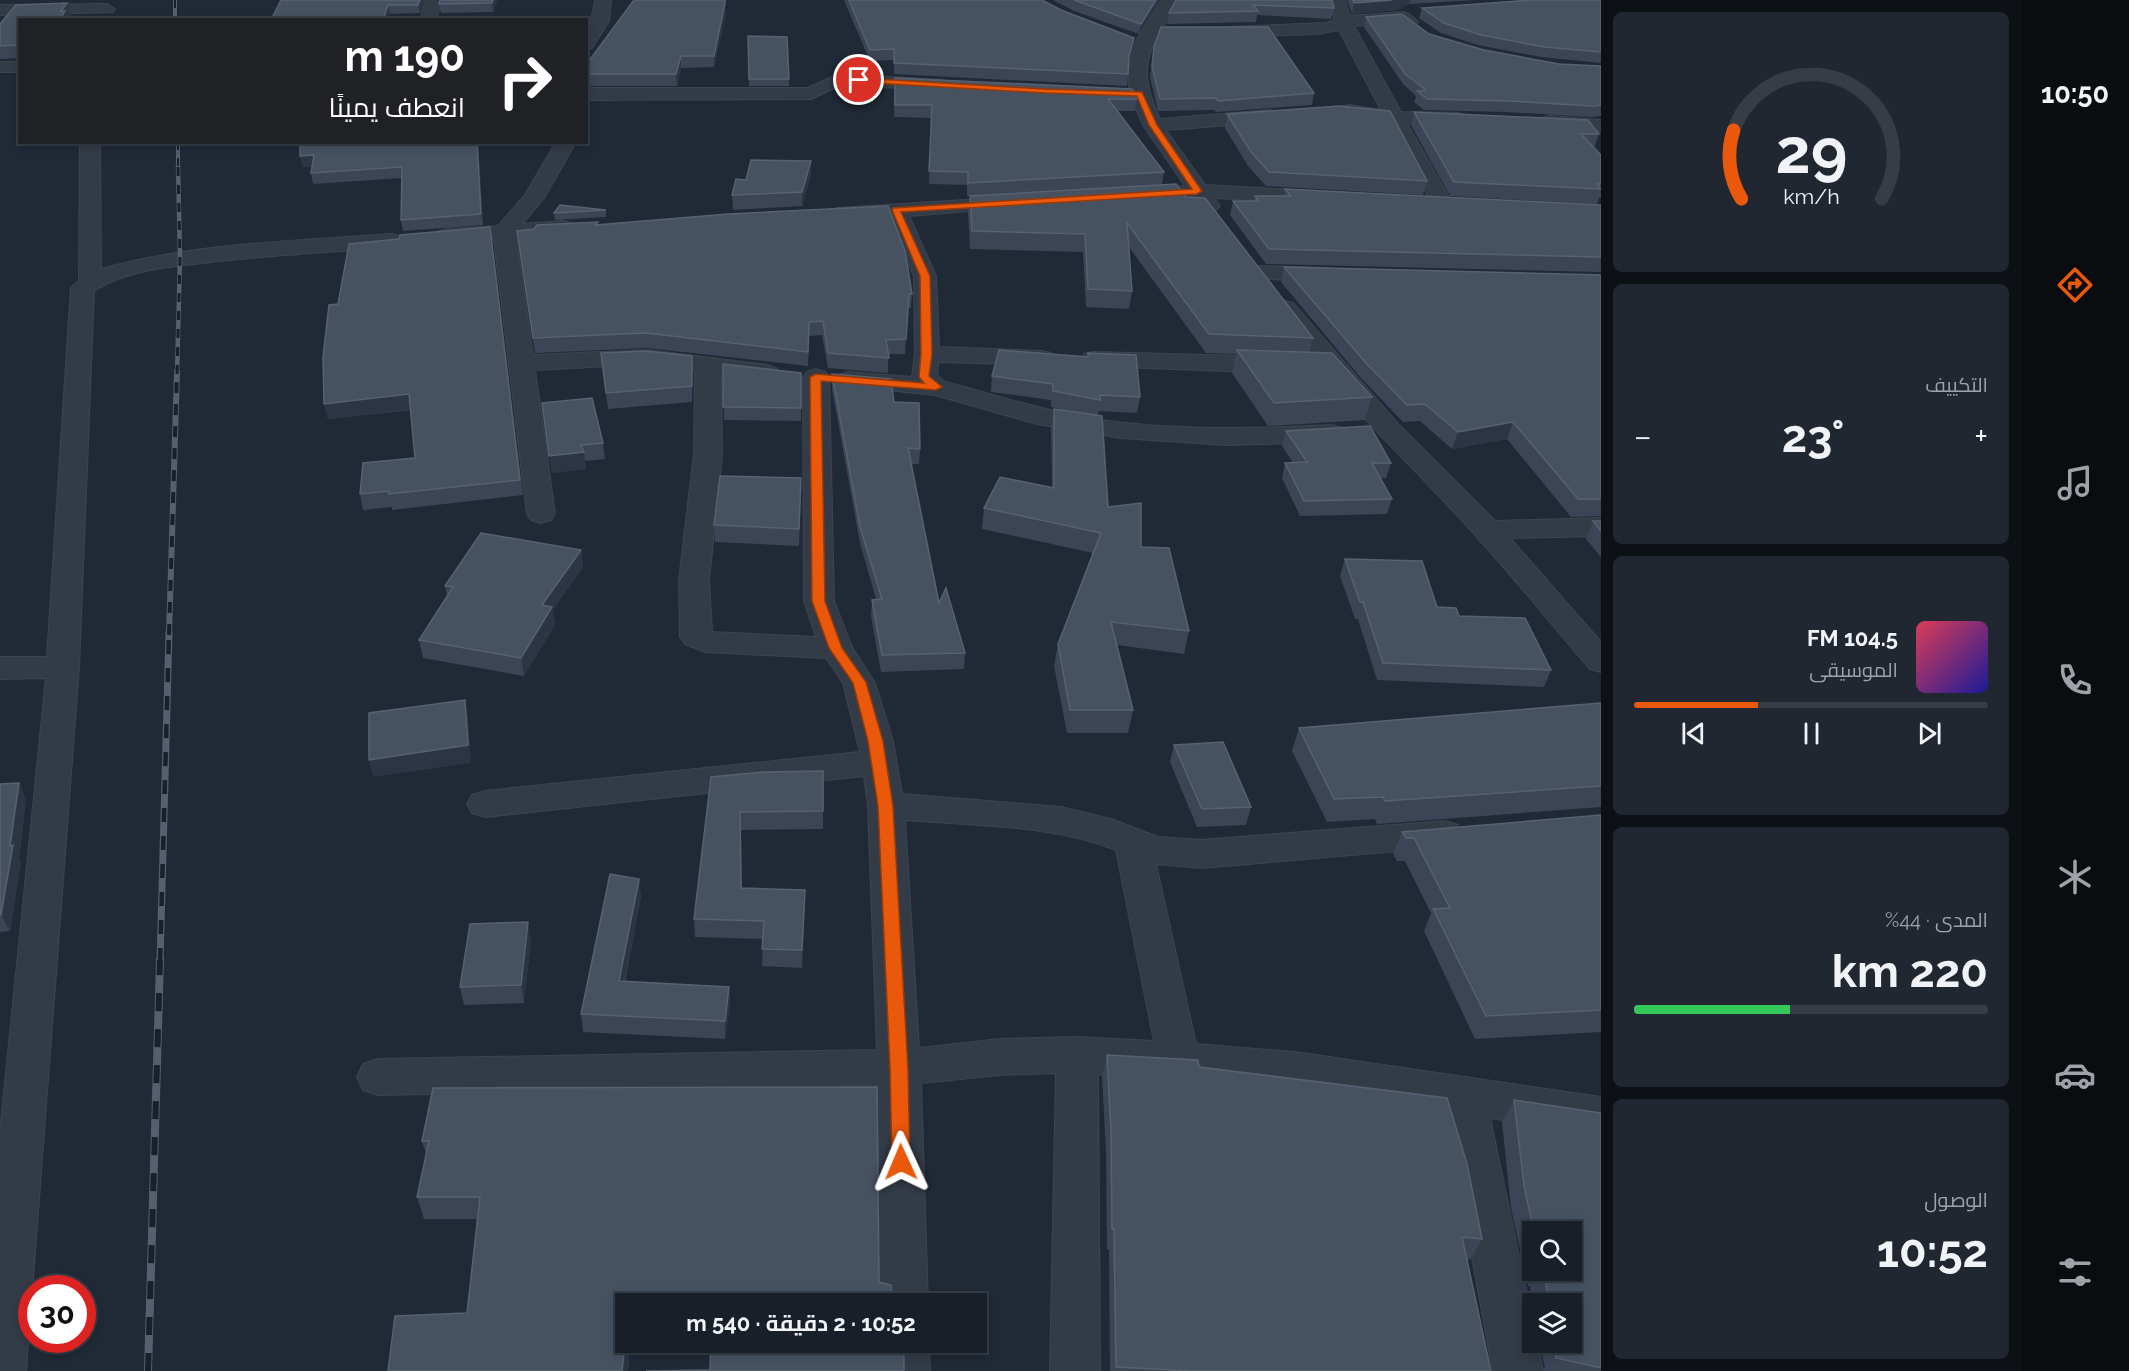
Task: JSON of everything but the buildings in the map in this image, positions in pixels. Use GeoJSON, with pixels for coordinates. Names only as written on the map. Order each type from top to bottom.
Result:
{"type":"FeatureCollection","features":[{"type":"Feature","properties":{"kind":"street"},"geometry":{"type":"LineString","coordinates":[[429,18],[434,0]]}},
{"type":"Feature","properties":{"kind":"street"},"geometry":{"type":"LineString","coordinates":[[588,38],[603,0]]}},
{"type":"Feature","properties":{"kind":"street"},"geometry":{"type":"LineString","coordinates":[[1170,0],[1151,37],[1128,93],[1225,228]]}},
{"type":"Feature","properties":{"kind":"street"},"geometry":{"type":"LineString","coordinates":[[1338,0],[1343,22],[1392,117],[1441,203]]}},
{"type":"Feature","properties":{"kind":"street"},"geometry":{"type":"LineString","coordinates":[[0,10],[107,9]]}},
{"type":"Feature","properties":{"kind":"street"},"geometry":{"type":"LineString","coordinates":[[1403,17],[1409,10],[1419,10]]}},
{"type":"Feature","properties":{"kind":"street"},"geometry":{"type":"LineString","coordinates":[[1208,32],[1329,28],[1343,22],[1403,17],[1425,33]]}},
{"type":"Feature","properties":{"kind":"street"},"geometry":{"type":"LineString","coordinates":[[0,67],[18,67]]}},
{"type":"Feature","properties":{"kind":"street"},"geometry":{"type":"LineString","coordinates":[[588,94],[811,93],[838,79],[955,86]]}},
{"type":"Feature","properties":{"kind":"street"},"geometry":{"type":"LineString","coordinates":[[1336,111],[1392,117],[1474,119]]}},
{"type":"Feature","properties":{"kind":"street"},"geometry":{"type":"LineString","coordinates":[[1153,125],[1288,115]]}},
{"type":"Feature","properties":{"kind":"street"},"geometry":{"type":"LineString","coordinates":[[1535,121],[1601,126]]}},
{"type":"Feature","properties":{"kind":"street"},"geometry":{"type":"LineString","coordinates":[[2,1371],[10,1188],[63,667],[82,292],[90,280],[90,144]]}},
{"type":"Feature","properties":{"kind":"street"},"geometry":{"type":"LineString","coordinates":[[541,514],[504,232],[534,198],[565,144]]}},
{"type":"Feature","properties":{"kind":"street"},"geometry":{"type":"LineString","coordinates":[[1116,196],[1197,191],[1348,198]]}},
{"type":"Feature","properties":{"kind":"street"},"geometry":{"type":"LineString","coordinates":[[825,214],[1035,201]]}},
{"type":"Feature","properties":{"kind":"street"},"geometry":{"type":"LineString","coordinates":[[1418,202],[1464,204]]}},
{"type":"Feature","properties":{"kind":"street"},"geometry":{"type":"LineString","coordinates":[[896,210],[925,276],[927,354],[924,377],[936,387]]}},
{"type":"Feature","properties":{"kind":"street"},"geometry":{"type":"LineString","coordinates":[[90,280],[113,272],[180,258],[587,227]]}},
{"type":"Feature","properties":{"kind":"street"},"geometry":{"type":"LineString","coordinates":[[1354,276],[1253,264],[1306,335],[1388,429],[1487,530],[1601,662]]}},
{"type":"Feature","properties":{"kind":"street"},"geometry":{"type":"LineString","coordinates":[[927,354],[1334,367]]}},
{"type":"Feature","properties":{"kind":"street"},"geometry":{"type":"LineString","coordinates":[[523,363],[647,357],[774,374],[936,387],[1051,419],[1150,434],[1194,438],[1265,437],[1388,429]]}},
{"type":"Feature","properties":{"kind":"street"},"geometry":{"type":"LineString","coordinates":[[708,364],[708,454],[694,580],[696,637],[705,642],[836,648]]}},
{"type":"Feature","properties":{"kind":"street"},"geometry":{"type":"LineString","coordinates":[[816,377],[819,601],[836,648],[859,682],[879,762],[886,806],[899,1068],[903,1293]]}},
{"type":"Feature","properties":{"kind":"street"},"geometry":{"type":"LineString","coordinates":[[1487,530],[1601,528]]}},
{"type":"Feature","properties":{"kind":"street"},"geometry":{"type":"LineString","coordinates":[[0,668],[63,667]]}},
{"type":"Feature","properties":{"kind":"street"},"geometry":{"type":"LineString","coordinates":[[485,804],[879,762]]}},
{"type":"Feature","properties":{"kind":"street"},"geometry":{"type":"LineString","coordinates":[[886,806],[1061,820],[1098,828],[1155,850],[1201,854],[1483,831]]}},
{"type":"Feature","properties":{"kind":"street"},"geometry":{"type":"LineString","coordinates":[[1133,842],[1179,1060]]}},
{"type":"Feature","properties":{"kind":"street"},"geometry":{"type":"LineString","coordinates":[[1076,1371],[1077,1055]]}},
{"type":"Feature","properties":{"kind":"street"},"geometry":{"type":"LineString","coordinates":[[378,1077],[899,1068],[1000,1057],[1077,1055],[1179,1060],[1295,1070],[1601,1116]]}},
{"type":"Feature","properties":{"kind":"street"},"geometry":{"type":"LineString","coordinates":[[1464,1096],[1518,1371]]}},
{"type":"Feature","properties":{"kind":"street"},"geometry":{"type":"LineString","coordinates":[[904,1353],[905,1371]]}},
{"type":"Feature","properties":{"kind":"railway"},"geometry":{"type":"LineString","coordinates":[[175,0],[175,18]]}},
{"type":"Feature","properties":{"kind":"railway"},"geometry":{"type":"LineString","coordinates":[[178,144],[178,165]]}},
{"type":"Feature","properties":{"kind":"railway"},"geometry":{"type":"LineString","coordinates":[[177,374],[180,258],[178,165]]}},
{"type":"Feature","properties":{"kind":"railway"},"geometry":{"type":"LineString","coordinates":[[169,635],[177,372]]}},
{"type":"Feature","properties":{"kind":"railway"},"geometry":{"type":"LineString","coordinates":[[160,962],[169,633]]}},
{"type":"Feature","properties":{"kind":"railway"},"geometry":{"type":"LineString","coordinates":[[148,1371],[160,960]]}},
{"type":"Feature","properties":{"kind":"route"},"geometry":{"type":"LineString","coordinates":[[859,80],[1139,94],[1153,125],[1197,191],[896,210],[925,276],[927,354],[924,377],[936,387],[816,377],[819,601],[836,648],[859,682],[876,741],[886,806],[899,1068],[901,1162]]}}]}
